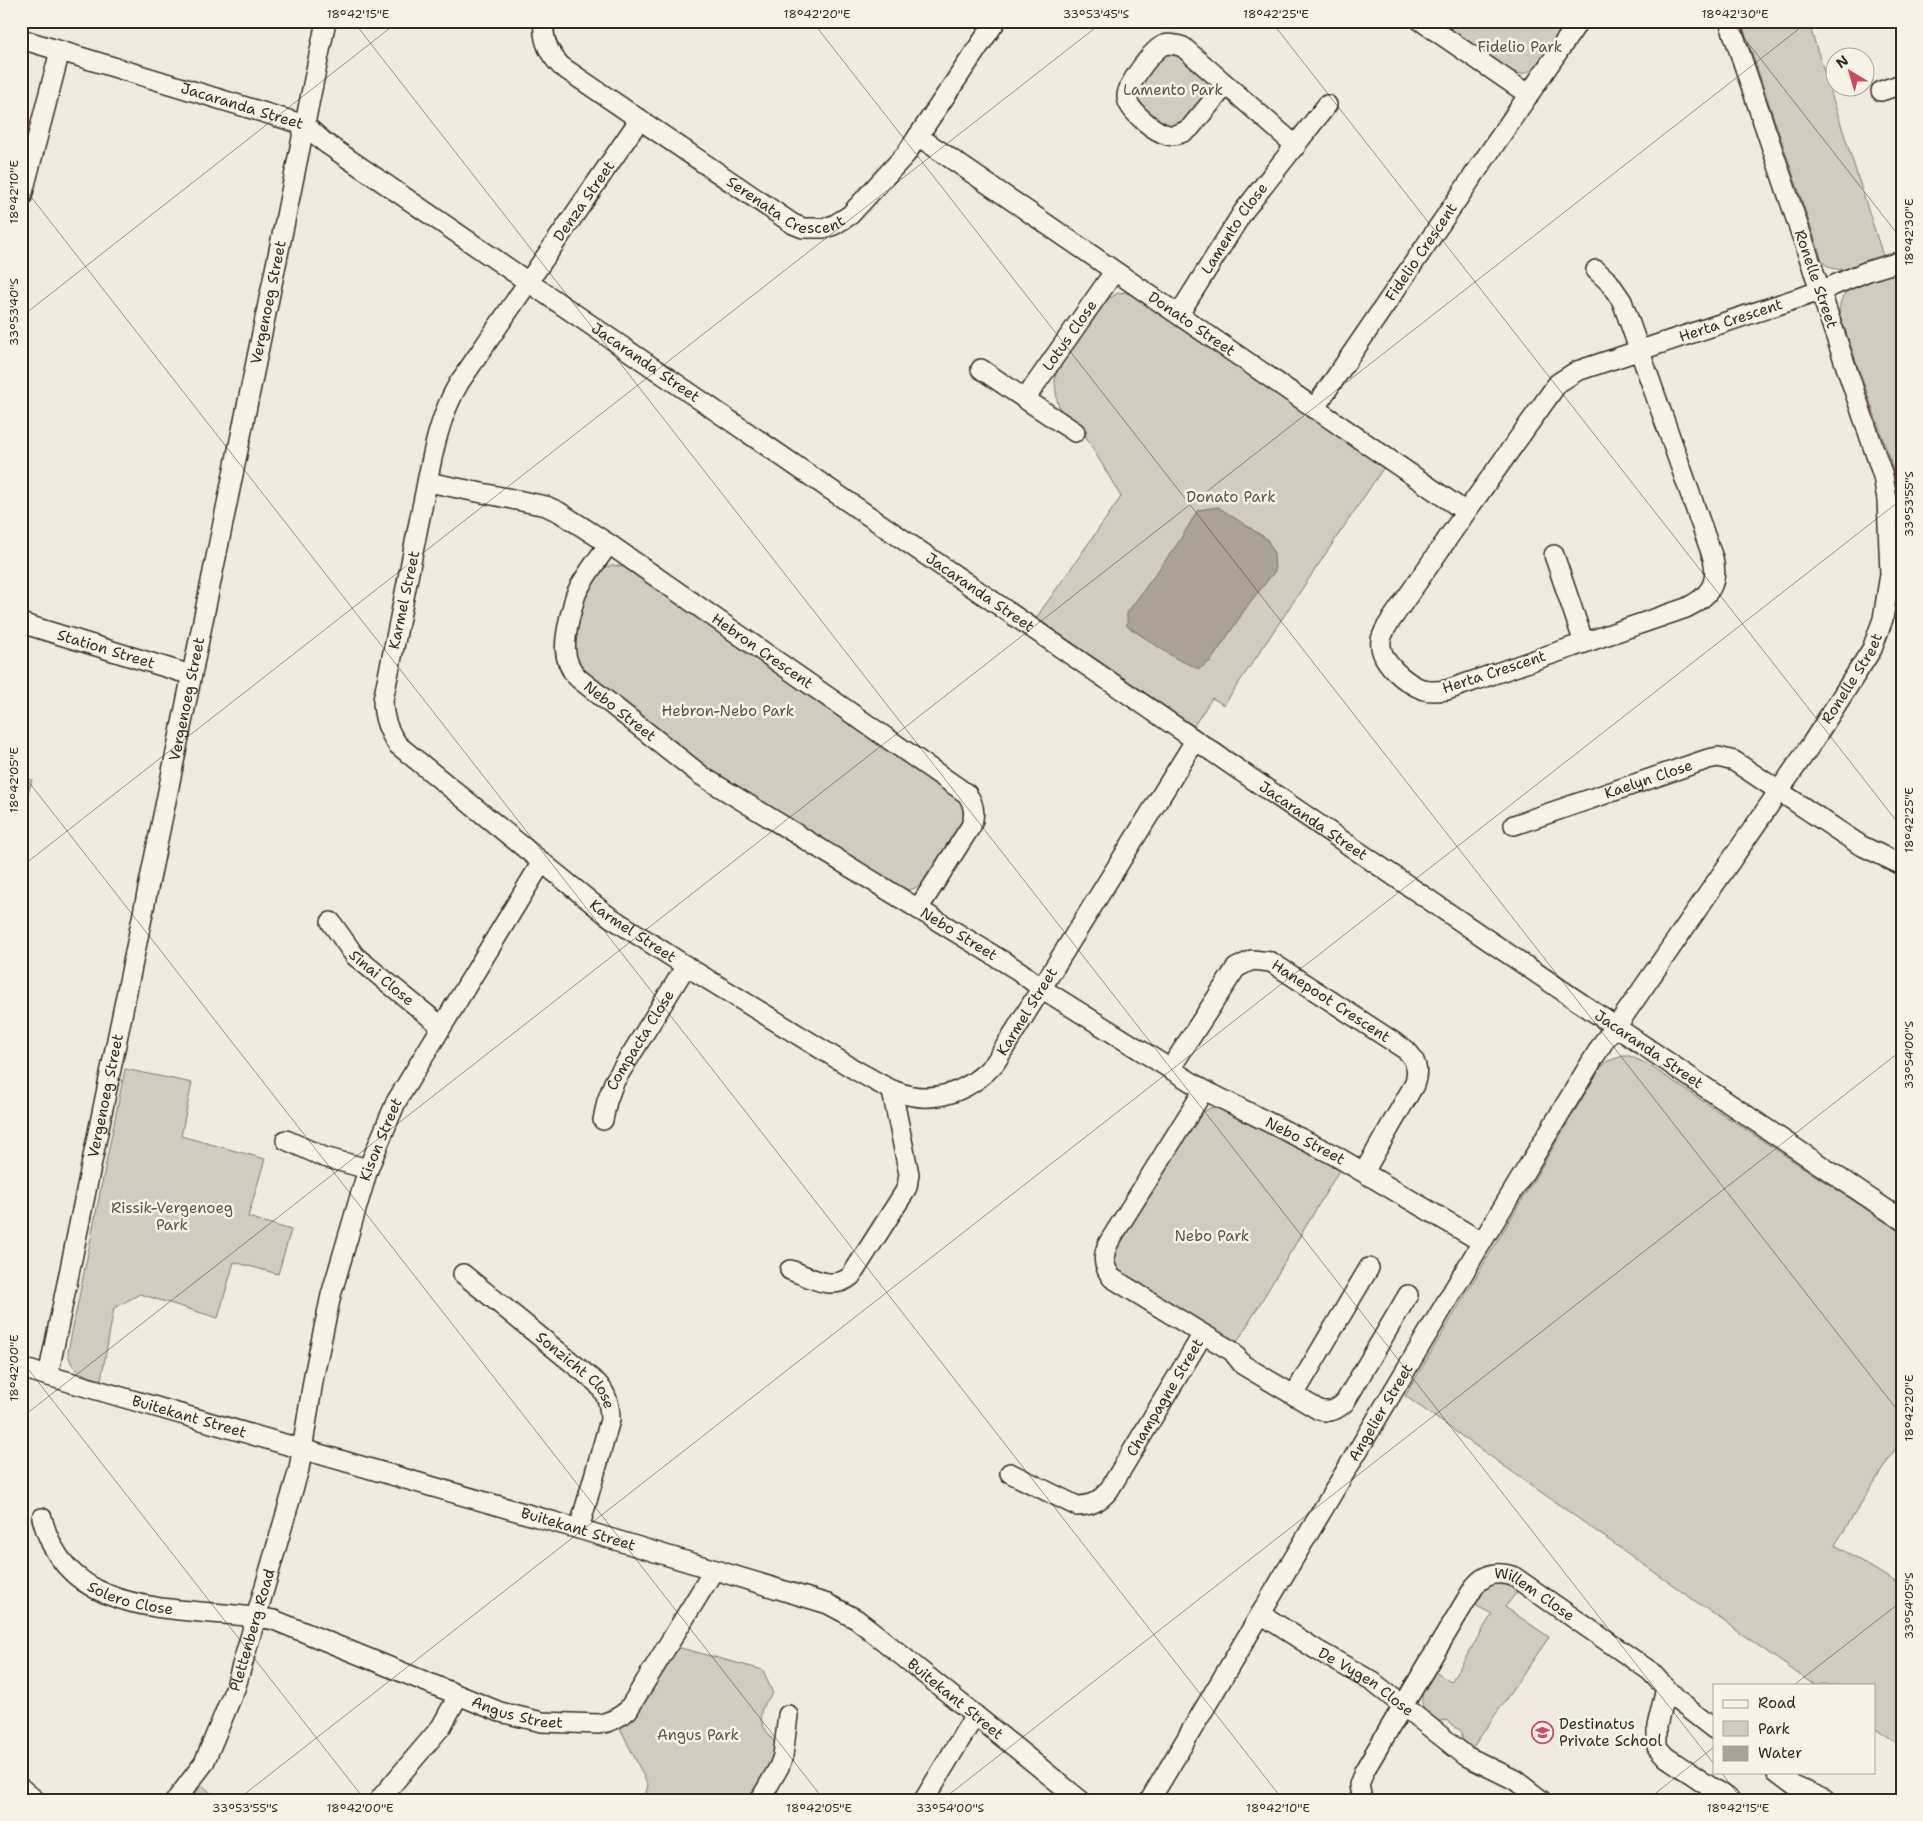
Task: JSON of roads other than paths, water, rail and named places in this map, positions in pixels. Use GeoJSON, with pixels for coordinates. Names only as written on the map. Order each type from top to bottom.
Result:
{"type":"FeatureCollection","features":[{"type":"Feature","properties":{"kind":"street","name":"Vergenoeg Street"},"geometry":{"type":"LineString","coordinates":[[48,1376],[326,21]]}},
{"type":"Feature","properties":{"kind":"street","name":"Serenata Crescent"},"geometry":{"type":"LineString","coordinates":[[544,21],[544,36],[555,60],[793,224],[803,228],[814,229],[834,225],[850,215],[906,154],[996,21]]}},
{"type":"Feature","properties":{"kind":"street"},"geometry":{"type":"LineString","coordinates":[[1421,21],[1528,95]]}},
{"type":"Feature","properties":{"kind":"street","name":"Fidelio Crescent"},"geometry":{"type":"LineString","coordinates":[[1314,409],[1579,21]]}},
{"type":"Feature","properties":{"kind":"street","name":"Ronelle Street"},"geometry":{"type":"LineString","coordinates":[[1615,1027],[1779,792],[1872,650],[1883,619],[1890,574],[1887,499],[1883,476],[1729,21]]}},
{"type":"Feature","properties":{"kind":"street","name":"Jacaranda Street"},"geometry":{"type":"LineString","coordinates":[[21,39],[305,125],[324,142],[1195,741],[1902,1220]]}},
{"type":"Feature","properties":{"kind":"street"},"geometry":{"type":"LineString","coordinates":[[1225,86],[1190,128],[1176,135],[1162,133],[1131,109],[1127,100],[1128,87],[1155,50],[1170,44],[1182,48],[1296,146]]}},
{"type":"Feature","properties":{"kind":"street"},"geometry":{"type":"LineString","coordinates":[[21,200],[60,51]]}},
{"type":"Feature","properties":{"kind":"street"},"geometry":{"type":"LineString","coordinates":[[1881,91],[1902,84]]}},
{"type":"Feature","properties":{"kind":"street","name":"Lamento Close"},"geometry":{"type":"LineString","coordinates":[[1179,314],[1243,212],[1327,105]]}},
{"type":"Feature","properties":{"kind":"street","name":"Denza Street"},"geometry":{"type":"LineString","coordinates":[[528,282],[640,119]]}},
{"type":"Feature","properties":{"kind":"street","name":"Donato Street"},"geometry":{"type":"LineString","coordinates":[[918,136],[1466,512]]}},
{"type":"Feature","properties":{"kind":"street","name":"Herta Crescent"},"geometry":{"type":"LineString","coordinates":[[1640,351],[1710,549],[1716,570],[1710,591],[1698,602],[1686,608],[1446,690],[1434,692],[1422,689],[1390,666],[1383,657],[1381,638],[1387,626],[1466,512],[1558,383],[1577,371],[1820,291],[1868,271],[1902,262]]}},
{"type":"Feature","properties":{"kind":"street"},"geometry":{"type":"LineString","coordinates":[[1596,270],[1618,293],[1640,351]]}},
{"type":"Feature","properties":{"kind":"street","name":"Lotus Close"},"geometry":{"type":"LineString","coordinates":[[1025,399],[1114,272]]}},
{"type":"Feature","properties":{"kind":"street","name":"Karmel Street"},"geometry":{"type":"LineString","coordinates":[[528,282],[452,394],[440,425],[383,700],[385,720],[393,738],[405,752],[607,915],[686,966],[892,1090],[906,1095],[936,1097],[950,1094],[975,1082],[995,1063],[1195,741]]}},
{"type":"Feature","properties":{"kind":"street"},"geometry":{"type":"LineString","coordinates":[[981,369],[1075,432]]}},
{"type":"Feature","properties":{"kind":"street","name":"Hebron Crescent"},"geometry":{"type":"LineString","coordinates":[[428,482],[554,509],[609,544],[967,794],[971,799],[974,812],[971,826],[918,909]]}},
{"type":"Feature","properties":{"kind":"street","name":"Nebo Street"},"geometry":{"type":"LineString","coordinates":[[609,544],[576,592],[565,639],[566,658],[572,672],[702,776],[1019,971],[1042,988],[1204,1090],[1364,1172],[1482,1242]]}},
{"type":"Feature","properties":{"kind":"street"},"geometry":{"type":"LineString","coordinates":[[1554,555],[1584,643]]}},
{"type":"Feature","properties":{"kind":"street","name":"Station Street"},"geometry":{"type":"LineString","coordinates":[[21,624],[192,675]]}},
{"type":"Feature","properties":{"kind":"street","name":"Kaelyn Close"},"geometry":{"type":"LineString","coordinates":[[1514,824],[1713,758],[1726,758],[1734,761],[1860,845],[1902,865]]}},
{"type":"Feature","properties":{"kind":"street","name":"Kison Street"},"geometry":{"type":"LineString","coordinates":[[302,1450],[314,1375],[331,1294],[368,1169],[396,1102],[440,1026],[542,862]]}},
{"type":"Feature","properties":{"kind":"street","name":"Sinai Close"},"geometry":{"type":"LineString","coordinates":[[331,922],[355,956],[440,1026]]}},
{"type":"Feature","properties":{"kind":"street","name":"Hanepoot Crescent"},"geometry":{"type":"LineString","coordinates":[[1170,1069],[1236,968],[1252,960],[1271,962],[1406,1050],[1416,1062],[1417,1070],[1414,1085],[1364,1172]]}},
{"type":"Feature","properties":{"kind":"street","name":"Compacta Close"},"geometry":{"type":"LineString","coordinates":[[603,1120],[606,1100],[614,1082],[686,966]]}},
{"type":"Feature","properties":{"kind":"street","name":"Angelier Street"},"geometry":{"type":"LineString","coordinates":[[1150,1800],[1482,1242],[1604,1041],[1615,1027]]}},
{"type":"Feature","properties":{"kind":"street"},"geometry":{"type":"LineString","coordinates":[[790,1270],[830,1285],[844,1282],[851,1276],[904,1193],[909,1174],[892,1090]]}},
{"type":"Feature","properties":{"kind":"street","name":"Champagne Street"},"geometry":{"type":"LineString","coordinates":[[1010,1473],[1077,1506],[1084,1506],[1098,1501],[1109,1490],[1203,1334],[1112,1278],[1104,1265],[1104,1257],[1109,1242],[1204,1090]]}},
{"type":"Feature","properties":{"kind":"street"},"geometry":{"type":"LineString","coordinates":[[286,1140],[324,1157],[368,1169]]}},
{"type":"Feature","properties":{"kind":"street"},"geometry":{"type":"LineString","coordinates":[[1294,1395],[1369,1268]]}},
{"type":"Feature","properties":{"kind":"street","name":"Sonzicht Close"},"geometry":{"type":"LineString","coordinates":[[463,1274],[596,1383],[606,1395],[610,1420],[579,1530]]}},
{"type":"Feature","properties":{"kind":"street"},"geometry":{"type":"LineString","coordinates":[[1203,1334],[1232,1351],[1243,1365],[1319,1410],[1331,1411],[1341,1406],[1408,1295]]}},
{"type":"Feature","properties":{"kind":"street","name":"Buitekant Street"},"geometry":{"type":"LineString","coordinates":[[21,1368],[822,1602],[842,1611],[869,1629],[1080,1800]]}},
{"type":"Feature","properties":{"kind":"street","name":"Plettenberg Road"},"geometry":{"type":"LineString","coordinates":[[176,1800],[196,1775],[210,1751],[236,1686],[299,1469],[302,1450]]}},
{"type":"Feature","properties":{"kind":"street","name":"Solero Close"},"geometry":{"type":"LineString","coordinates":[[42,1518],[47,1537],[56,1554],[71,1571],[95,1589],[147,1607],[257,1616]]}},
{"type":"Feature","properties":{"kind":"street","name":"Angus Street"},"geometry":{"type":"LineString","coordinates":[[257,1616],[274,1620],[458,1696],[510,1715],[537,1721],[599,1724],[616,1719],[628,1710],[714,1570]]}},
{"type":"Feature","properties":{"kind":"street","name":"Willem Close"},"geometry":{"type":"LineString","coordinates":[[1362,1800],[1360,1777],[1474,1587],[1487,1576],[1500,1573],[1513,1576],[1650,1671],[1672,1694],[1713,1728]]}},
{"type":"Feature","properties":{"kind":"street","name":"De Vygen Close"},"geometry":{"type":"LineString","coordinates":[[1261,1614],[1317,1650],[1373,1682],[1466,1756],[1514,1780],[1541,1800]]}},
{"type":"Feature","properties":{"kind":"street"},"geometry":{"type":"LineString","coordinates":[[1672,1694],[1657,1726],[1657,1746],[1666,1757],[1730,1800]]}},
{"type":"Feature","properties":{"kind":"street"},"geometry":{"type":"LineString","coordinates":[[379,1800],[441,1727],[458,1696]]}},
{"type":"Feature","properties":{"kind":"street"},"geometry":{"type":"LineString","coordinates":[[760,1800],[779,1767],[783,1756],[786,1745],[788,1715]]}},
{"type":"Feature","properties":{"kind":"street"},"geometry":{"type":"LineString","coordinates":[[924,1800],[975,1715]]}},
{"type":"Feature","properties":{"kind":"street"},"geometry":{"type":"LineString","coordinates":[[1779,1774],[1796,1786],[1825,1800]]}},
{"type":"Feature","properties":{"kind":"street"},"geometry":{"type":"LineString","coordinates":[[21,1788],[36,1800]]}},
{"type":"Feature","properties":{"kind":"water"},"geometry":{"type":"Polygon","coordinates":[[[1218,507],[1267,539],[1274,553],[1275,571],[1248,605],[1211,661],[1199,669],[1175,658],[1127,626],[1127,613],[1178,543],[1198,510],[1218,507]]]}},
{"type":"Feature","properties":{"kind":"place","name":"Destinatus Private School"},"geometry":{"type":"Point","coordinates":[1543,1733]}},
{"type":"Feature","properties":{"kind":"park label","name":"Fidelio Park"},"geometry":{"type":"Point","coordinates":[1520,47]}},
{"type":"Feature","properties":{"kind":"park label","name":"Lamento Park"},"geometry":{"type":"Point","coordinates":[1173,90]}},
{"type":"Feature","properties":{"kind":"park label","name":"Donato Park"},"geometry":{"type":"Point","coordinates":[1231,497]}},
{"type":"Feature","properties":{"kind":"park label","name":"Hebron-Nebo Park"},"geometry":{"type":"Point","coordinates":[728,711]}},
{"type":"Feature","properties":{"kind":"park label","name":"Rissik-Vergenoeg Park"},"geometry":{"type":"Point","coordinates":[172,1216]}},
{"type":"Feature","properties":{"kind":"park label","name":"Nebo Park"},"geometry":{"type":"Point","coordinates":[1212,1236]}},
{"type":"Feature","properties":{"kind":"park label","name":"Angus Park"},"geometry":{"type":"Point","coordinates":[698,1735]}}]}
